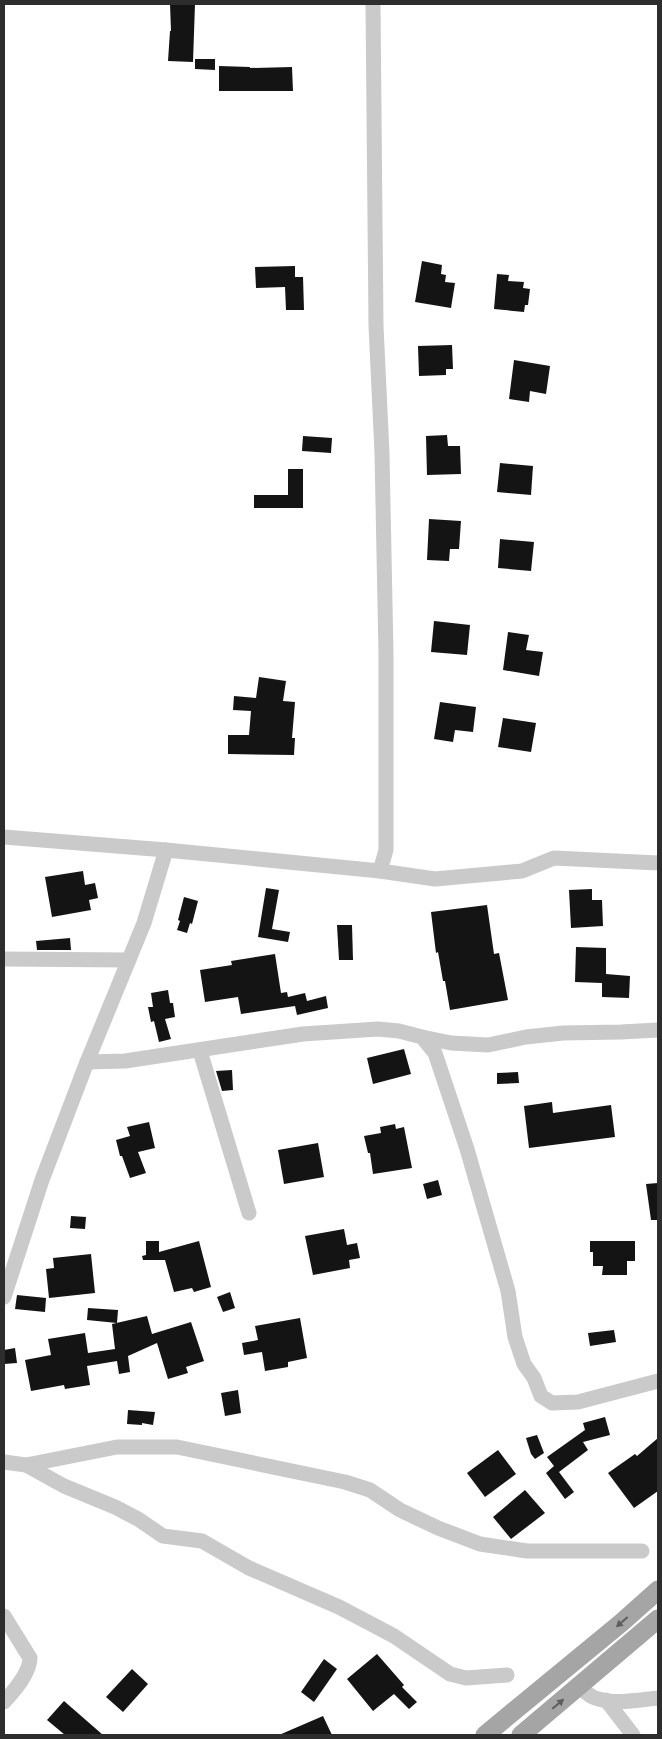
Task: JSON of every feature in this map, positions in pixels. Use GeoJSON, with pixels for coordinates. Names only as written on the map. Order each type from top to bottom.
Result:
{"type":"FeatureCollection","features":[{"type":"Feature","properties":{"kind":"main road"},"geometry":{"type":"LineString","coordinates":[[485,1735],[621,1623],[658,1590]]}},
{"type":"Feature","properties":{"kind":"main road"},"geometry":{"type":"LineString","coordinates":[[521,1735],[658,1619]]}},
{"type":"Feature","properties":{"kind":"street"},"geometry":{"type":"LineString","coordinates":[[373,4],[376,326],[382,453],[386,654],[386,850],[380,871]]}},
{"type":"Feature","properties":{"kind":"street"},"geometry":{"type":"LineString","coordinates":[[4,836],[380,871],[435,879],[522,871],[554,858],[658,863]]}},
{"type":"Feature","properties":{"kind":"street"},"geometry":{"type":"LineString","coordinates":[[4,1296],[42,1180],[144,923],[166,850]]}},
{"type":"Feature","properties":{"kind":"street"},"geometry":{"type":"LineString","coordinates":[[4,959],[129,960]]}},
{"type":"Feature","properties":{"kind":"street"},"geometry":{"type":"LineString","coordinates":[[88,1062],[125,1061],[303,1034],[378,1028],[451,1043],[488,1045],[526,1037],[563,1033],[658,1030]]}},
{"type":"Feature","properties":{"kind":"street"},"geometry":{"type":"LineString","coordinates":[[422,1037],[435,1053],[446,1086],[508,1291],[514,1337],[524,1364],[534,1378],[541,1396],[552,1403],[578,1402],[658,1381]]}},
{"type":"Feature","properties":{"kind":"street"},"geometry":{"type":"LineString","coordinates":[[200,1051],[249,1213]]}},
{"type":"Feature","properties":{"kind":"street"},"geometry":{"type":"LineString","coordinates":[[4,1462],[26,1465],[117,1447],[177,1447],[345,1482],[370,1490],[408,1513],[438,1528],[480,1544],[527,1551],[642,1551]]}},
{"type":"Feature","properties":{"kind":"street"},"geometry":{"type":"LineString","coordinates":[[26,1465],[64,1486],[115,1507],[138,1519],[163,1536],[202,1541],[249,1568],[339,1607],[394,1636],[450,1674],[466,1678],[506,1675]]}},
{"type":"Feature","properties":{"kind":"street"},"geometry":{"type":"LineString","coordinates":[[4,1616],[30,1658],[30,1665],[4,1702]]}},
{"type":"Feature","properties":{"kind":"street"},"geometry":{"type":"LineString","coordinates":[[579,1687],[594,1698],[606,1700],[626,1701],[658,1698]]}},
{"type":"Feature","properties":{"kind":"street"},"geometry":{"type":"LineString","coordinates":[[606,1700],[633,1735]]}},
{"type":"Feature","properties":{"kind":"building"},"geometry":{"type":"Polygon","coordinates":[[[170,4],[195,4],[193,62],[168,61],[171,31],[170,4]]]}},
{"type":"Feature","properties":{"kind":"building"},"geometry":{"type":"Polygon","coordinates":[[[195,59],[215,59],[215,70],[195,69],[195,59]]]}},
{"type":"Feature","properties":{"kind":"building"},"geometry":{"type":"Polygon","coordinates":[[[219,66],[250,68],[292,67],[293,91],[219,91],[219,66]]]}},
{"type":"Feature","properties":{"kind":"building"},"geometry":{"type":"Polygon","coordinates":[[[422,261],[442,265],[441,274],[446,275],[445,282],[455,283],[451,308],[415,302],[422,261]]]}},
{"type":"Feature","properties":{"kind":"building"},"geometry":{"type":"Polygon","coordinates":[[[295,266],[295,277],[303,277],[304,310],[286,310],[285,287],[256,288],[255,267],[295,266]]]}},
{"type":"Feature","properties":{"kind":"building"},"geometry":{"type":"Polygon","coordinates":[[[497,274],[509,275],[508,281],[524,282],[523,288],[530,289],[528,305],[525,305],[524,312],[494,309],[497,274]]]}},
{"type":"Feature","properties":{"kind":"building"},"geometry":{"type":"Polygon","coordinates":[[[452,345],[453,369],[446,369],[446,375],[419,376],[418,346],[452,345]]]}},
{"type":"Feature","properties":{"kind":"building"},"geometry":{"type":"Polygon","coordinates":[[[514,360],[550,366],[546,394],[530,391],[529,402],[509,399],[514,360]]]}},
{"type":"Feature","properties":{"kind":"building"},"geometry":{"type":"Polygon","coordinates":[[[447,435],[448,446],[460,446],[461,474],[427,475],[426,436],[447,435]]]}},
{"type":"Feature","properties":{"kind":"building"},"geometry":{"type":"Polygon","coordinates":[[[303,436],[332,438],[331,453],[302,451],[303,436]]]}},
{"type":"Feature","properties":{"kind":"building"},"geometry":{"type":"Polygon","coordinates":[[[500,463],[533,466],[531,495],[497,492],[500,463]]]}},
{"type":"Feature","properties":{"kind":"building"},"geometry":{"type":"Polygon","coordinates":[[[288,469],[303,469],[303,508],[254,508],[254,495],[288,495],[288,469]]]}},
{"type":"Feature","properties":{"kind":"building"},"geometry":{"type":"Polygon","coordinates":[[[429,519],[461,521],[459,549],[450,549],[449,561],[427,560],[429,519]]]}},
{"type":"Feature","properties":{"kind":"building"},"geometry":{"type":"Polygon","coordinates":[[[500,539],[534,542],[531,571],[498,568],[500,539]]]}},
{"type":"Feature","properties":{"kind":"building"},"geometry":{"type":"Polygon","coordinates":[[[434,621],[470,625],[467,655],[431,652],[434,621]]]}},
{"type":"Feature","properties":{"kind":"building"},"geometry":{"type":"Polygon","coordinates":[[[508,632],[529,635],[526,650],[543,652],[539,676],[503,670],[508,632]]]}},
{"type":"Feature","properties":{"kind":"building"},"geometry":{"type":"Polygon","coordinates":[[[259,677],[286,681],[283,701],[295,702],[292,738],[295,738],[294,755],[228,754],[228,735],[249,735],[251,711],[233,710],[234,696],[256,698],[259,677]]]}},
{"type":"Feature","properties":{"kind":"building"},"geometry":{"type":"Polygon","coordinates":[[[440,702],[476,707],[473,732],[455,730],[453,742],[434,739],[440,702]]]}},
{"type":"Feature","properties":{"kind":"building"},"geometry":{"type":"Polygon","coordinates":[[[503,718],[536,723],[531,752],[498,747],[503,718]]]}},
{"type":"Feature","properties":{"kind":"building"},"geometry":{"type":"Polygon","coordinates":[[[83,871],[85,885],[95,883],[98,898],[89,900],[91,910],[52,917],[45,877],[83,871]]]}},
{"type":"Feature","properties":{"kind":"building"},"geometry":{"type":"Polygon","coordinates":[[[266,888],[279,890],[272,929],[290,932],[288,942],[258,937],[266,888]]]}},
{"type":"Feature","properties":{"kind":"building"},"geometry":{"type":"Polygon","coordinates":[[[592,889],[592,900],[602,900],[603,926],[571,928],[569,890],[592,889]]]}},
{"type":"Feature","properties":{"kind":"building"},"geometry":{"type":"Polygon","coordinates":[[[184,897],[198,901],[192,924],[190,923],[187,933],[177,930],[184,897]]]}},
{"type":"Feature","properties":{"kind":"building"},"geometry":{"type":"Polygon","coordinates":[[[487,905],[494,954],[499,953],[508,1000],[450,1010],[438,952],[436,953],[431,912],[487,905]]]}},
{"type":"Feature","properties":{"kind":"building"},"geometry":{"type":"Polygon","coordinates":[[[337,925],[352,925],[353,960],[339,960],[337,925]]]}},
{"type":"Feature","properties":{"kind":"building"},"geometry":{"type":"Polygon","coordinates":[[[70,938],[71,950],[37,950],[36,941],[70,938]]]}},
{"type":"Feature","properties":{"kind":"building"},"geometry":{"type":"Polygon","coordinates":[[[576,947],[606,948],[606,974],[630,976],[629,998],[602,997],[602,983],[575,982],[576,947]]]}},
{"type":"Feature","properties":{"kind":"building"},"geometry":{"type":"Polygon","coordinates":[[[275,954],[281,993],[287,992],[288,997],[305,993],[307,1001],[326,996],[328,1008],[297,1015],[295,1006],[241,1014],[238,997],[205,1002],[200,970],[232,965],[231,961],[275,954]]]}},
{"type":"Feature","properties":{"kind":"building"},"geometry":{"type":"Polygon","coordinates":[[[168,990],[170,1003],[173,1003],[175,1017],[165,1019],[171,1039],[159,1042],[154,1021],[151,1022],[148,1007],[153,1007],[151,993],[168,990]]]}},
{"type":"Feature","properties":{"kind":"building"},"geometry":{"type":"Polygon","coordinates":[[[404,1049],[411,1074],[373,1084],[367,1058],[404,1049]]]}},
{"type":"Feature","properties":{"kind":"building"},"geometry":{"type":"Polygon","coordinates":[[[232,1070],[233,1090],[222,1091],[216,1071],[232,1070]]]}},
{"type":"Feature","properties":{"kind":"building"},"geometry":{"type":"Polygon","coordinates":[[[518,1072],[519,1083],[497,1084],[497,1073],[518,1072]]]}},
{"type":"Feature","properties":{"kind":"building"},"geometry":{"type":"Polygon","coordinates":[[[552,1102],[553,1113],[611,1105],[615,1137],[529,1148],[524,1106],[552,1102]]]}},
{"type":"Feature","properties":{"kind":"building"},"geometry":{"type":"Polygon","coordinates":[[[149,1122],[155,1148],[138,1152],[146,1173],[130,1178],[122,1156],[120,1156],[116,1140],[130,1136],[127,1127],[149,1122]]]}},
{"type":"Feature","properties":{"kind":"building"},"geometry":{"type":"Polygon","coordinates":[[[395,1124],[396,1129],[404,1127],[412,1168],[373,1174],[370,1153],[368,1153],[364,1136],[381,1133],[380,1127],[395,1124]]]}},
{"type":"Feature","properties":{"kind":"building"},"geometry":{"type":"Polygon","coordinates":[[[318,1143],[324,1177],[284,1184],[278,1150],[318,1143]]]}},
{"type":"Feature","properties":{"kind":"building"},"geometry":{"type":"Polygon","coordinates":[[[438,1180],[442,1195],[427,1199],[423,1184],[438,1180]]]}},
{"type":"Feature","properties":{"kind":"building"},"geometry":{"type":"Polygon","coordinates":[[[658,1183],[658,1220],[651,1220],[646,1184],[658,1183]]]}},
{"type":"Feature","properties":{"kind":"building"},"geometry":{"type":"Polygon","coordinates":[[[71,1216],[86,1217],[85,1229],[70,1228],[71,1216]]]}},
{"type":"Feature","properties":{"kind":"building"},"geometry":{"type":"Polygon","coordinates":[[[344,1229],[347,1245],[357,1243],[360,1258],[349,1260],[350,1268],[313,1275],[305,1236],[344,1229]]]}},
{"type":"Feature","properties":{"kind":"building"},"geometry":{"type":"Polygon","coordinates":[[[146,1241],[159,1241],[159,1252],[199,1241],[211,1287],[194,1292],[192,1288],[174,1292],[165,1260],[143,1260],[142,1256],[146,1255],[146,1241]]]}},
{"type":"Feature","properties":{"kind":"building"},"geometry":{"type":"Polygon","coordinates":[[[590,1241],[635,1241],[635,1261],[627,1261],[627,1275],[602,1275],[603,1266],[593,1266],[593,1252],[590,1252],[590,1241]]]}},
{"type":"Feature","properties":{"kind":"building"},"geometry":{"type":"Polygon","coordinates":[[[91,1254],[95,1293],[49,1298],[46,1269],[54,1268],[53,1258],[91,1254]]]}},
{"type":"Feature","properties":{"kind":"building"},"geometry":{"type":"Polygon","coordinates":[[[230,1292],[235,1308],[223,1312],[217,1297],[230,1292]]]}},
{"type":"Feature","properties":{"kind":"building"},"geometry":{"type":"Polygon","coordinates":[[[17,1295],[46,1298],[45,1312],[15,1309],[17,1295]]]}},
{"type":"Feature","properties":{"kind":"building"},"geometry":{"type":"Polygon","coordinates":[[[88,1308],[118,1310],[117,1323],[87,1320],[88,1308]]]}},
{"type":"Feature","properties":{"kind":"building"},"geometry":{"type":"Polygon","coordinates":[[[147,1316],[152,1334],[191,1322],[204,1361],[186,1367],[188,1373],[168,1379],[157,1343],[128,1356],[130,1372],[119,1374],[117,1361],[87,1366],[90,1385],[65,1389],[64,1385],[31,1391],[25,1360],[51,1355],[48,1339],[85,1333],[88,1353],[115,1349],[112,1324],[147,1316]]]}},
{"type":"Feature","properties":{"kind":"building"},"geometry":{"type":"Polygon","coordinates":[[[300,1318],[307,1358],[288,1362],[288,1367],[265,1371],[262,1352],[244,1355],[242,1343],[258,1340],[255,1326],[300,1318]]]}},
{"type":"Feature","properties":{"kind":"building"},"geometry":{"type":"Polygon","coordinates":[[[614,1330],[616,1342],[590,1346],[588,1333],[614,1330]]]}},
{"type":"Feature","properties":{"kind":"building"},"geometry":{"type":"Polygon","coordinates":[[[15,1348],[17,1363],[4,1364],[4,1350],[15,1348]]]}},
{"type":"Feature","properties":{"kind":"building"},"geometry":{"type":"Polygon","coordinates":[[[238,1390],[241,1413],[225,1416],[221,1393],[238,1390]]]}},
{"type":"Feature","properties":{"kind":"building"},"geometry":{"type":"Polygon","coordinates":[[[128,1410],[155,1412],[153,1425],[142,1423],[142,1425],[127,1424],[128,1410]]]}},
{"type":"Feature","properties":{"kind":"building"},"geometry":{"type":"Polygon","coordinates":[[[605,1417],[610,1435],[583,1442],[588,1450],[559,1472],[574,1492],[565,1499],[546,1473],[554,1466],[547,1457],[585,1430],[583,1423],[605,1417]]]}},
{"type":"Feature","properties":{"kind":"building"},"geometry":{"type":"Polygon","coordinates":[[[537,1435],[544,1453],[535,1459],[531,1454],[526,1438],[537,1435]]]}},
{"type":"Feature","properties":{"kind":"building"},"geometry":{"type":"Polygon","coordinates":[[[658,1438],[658,1491],[634,1508],[608,1473],[635,1454],[637,1456],[658,1438]]]}},
{"type":"Feature","properties":{"kind":"building"},"geometry":{"type":"Polygon","coordinates":[[[498,1450],[516,1474],[485,1497],[467,1473],[498,1450]]]}},
{"type":"Feature","properties":{"kind":"building"},"geometry":{"type":"Polygon","coordinates":[[[525,1490],[545,1513],[511,1539],[493,1517],[525,1490]]]}},
{"type":"Feature","properties":{"kind":"building"},"geometry":{"type":"Polygon","coordinates":[[[377,1654],[404,1685],[402,1687],[417,1702],[409,1709],[394,1694],[373,1711],[347,1679],[377,1654]]]}},
{"type":"Feature","properties":{"kind":"building"},"geometry":{"type":"Polygon","coordinates":[[[324,1659],[337,1669],[314,1702],[301,1692],[324,1659]]]}},
{"type":"Feature","properties":{"kind":"building"},"geometry":{"type":"Polygon","coordinates":[[[132,1669],[148,1684],[123,1712],[106,1697],[132,1669]]]}},
{"type":"Feature","properties":{"kind":"building"},"geometry":{"type":"Polygon","coordinates":[[[64,1701],[103,1735],[65,1735],[47,1720],[64,1701]]]}},
{"type":"Feature","properties":{"kind":"building"},"geometry":{"type":"Polygon","coordinates":[[[323,1716],[332,1735],[279,1735],[323,1716]]]}}]}
